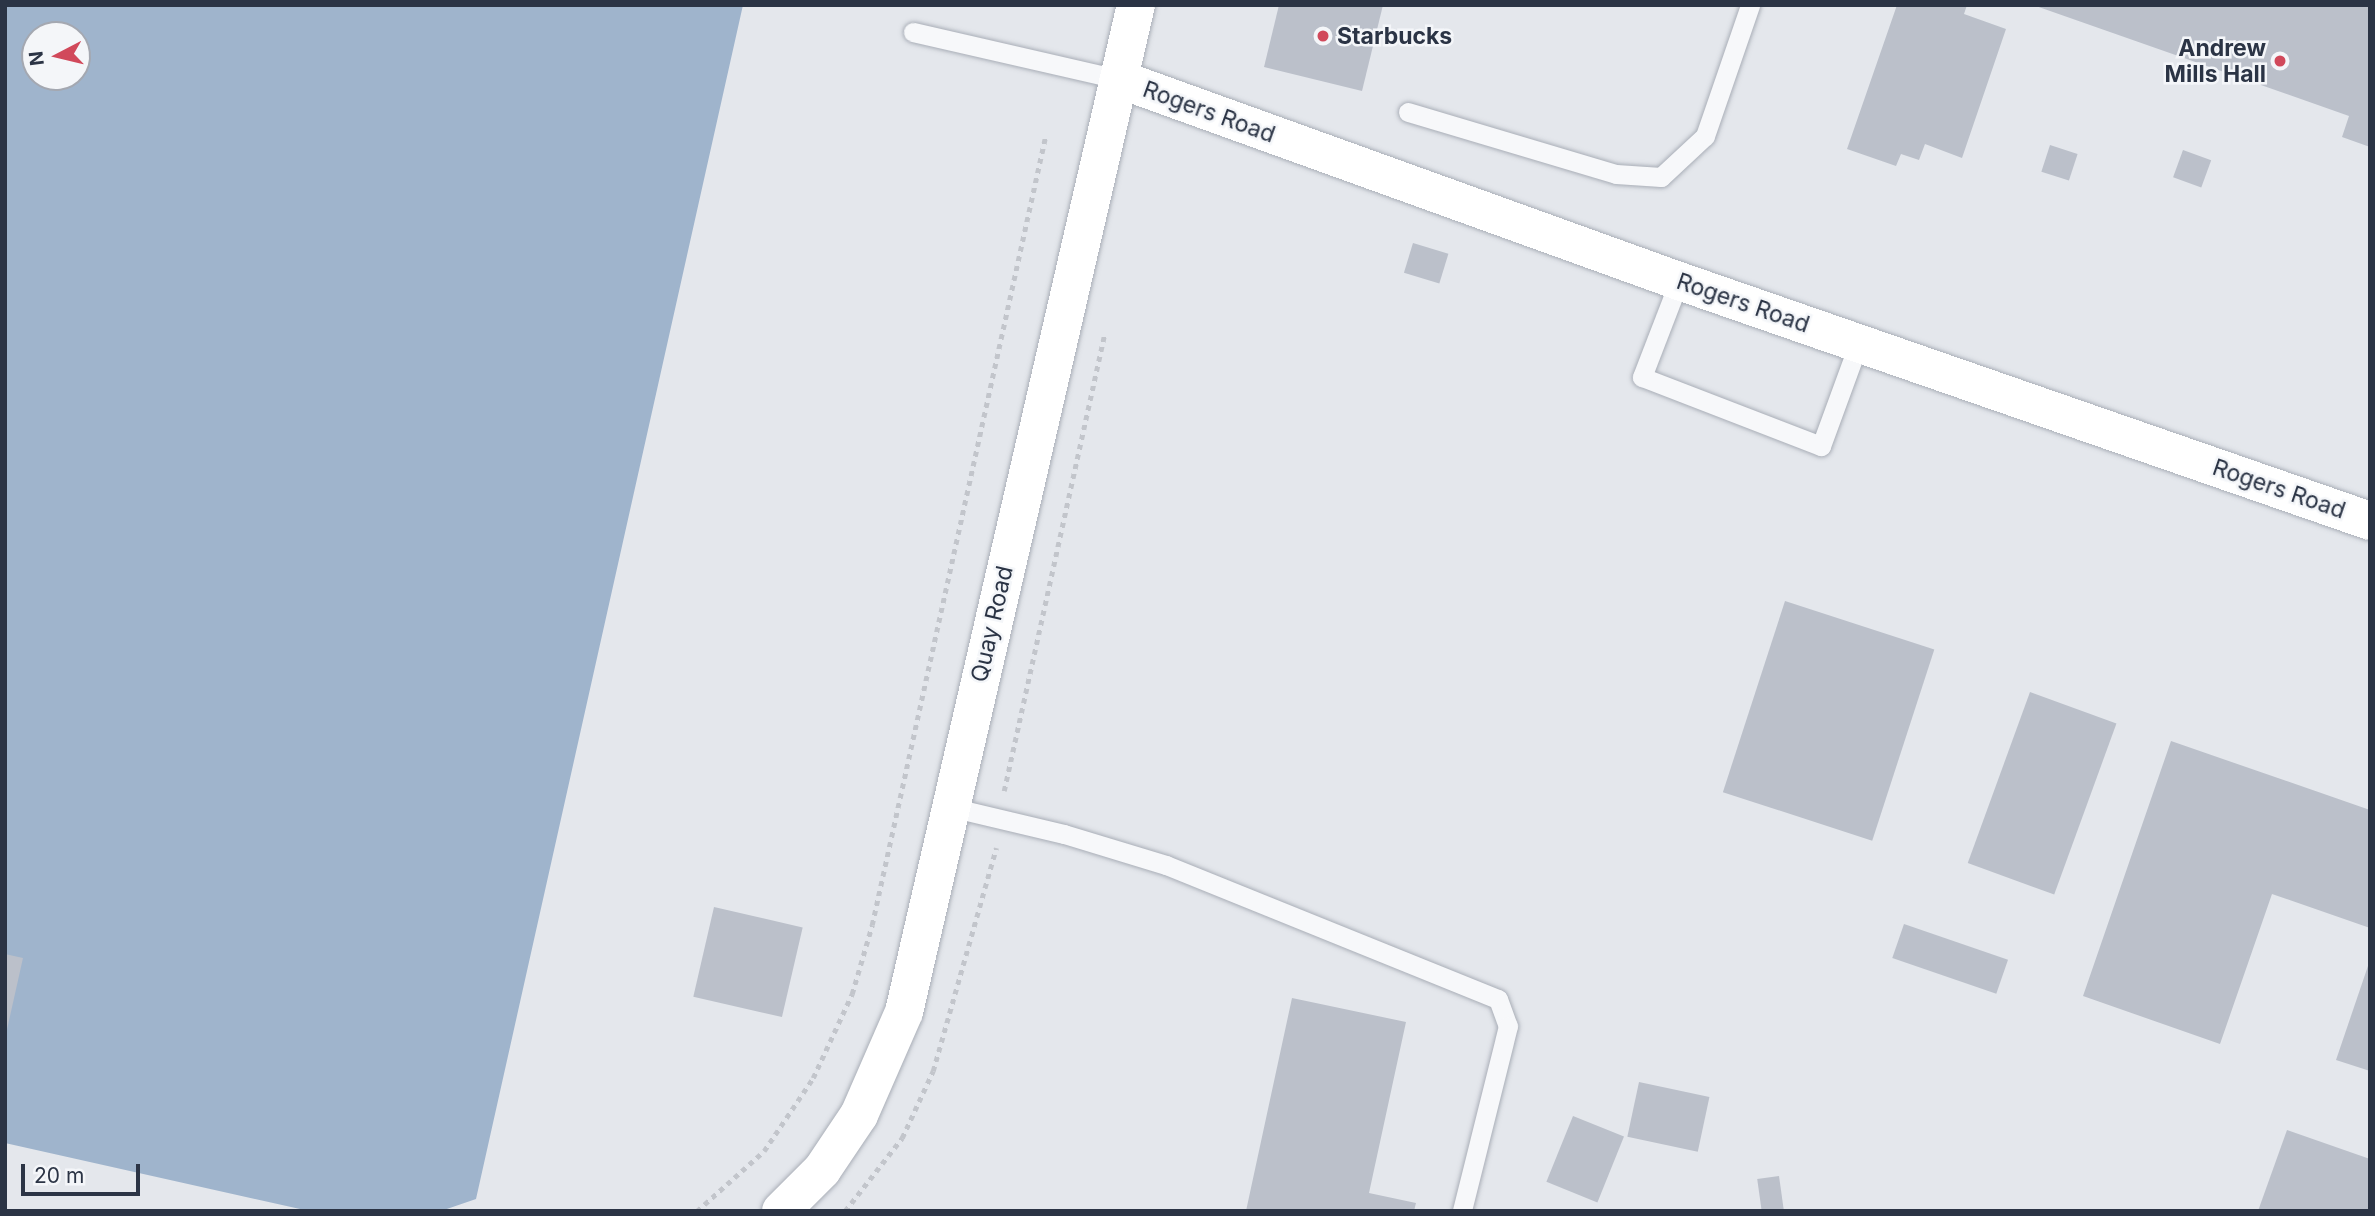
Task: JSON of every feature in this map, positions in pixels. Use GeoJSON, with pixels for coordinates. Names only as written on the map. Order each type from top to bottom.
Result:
{"type":"FeatureCollection","features":[{"type":"Feature","properties":{"kind":"street","name":"Quay Road"},"geometry":{"type":"LineString","coordinates":[[781,1211],[822,1170],[859,1115],[904,1012],[1136,5]]}},
{"type":"Feature","properties":{"kind":"street","name":"Rogers Road"},"geometry":{"type":"LineString","coordinates":[[1119,79],[1679,281],[2370,521]]}},
{"type":"Feature","properties":{"kind":"lane"},"geometry":{"type":"LineString","coordinates":[[1408,112],[1616,174],[1661,177],[1704,136],[1750,5]]}},
{"type":"Feature","properties":{"kind":"lane"},"geometry":{"type":"LineString","coordinates":[[913,33],[1119,79]]}},
{"type":"Feature","properties":{"kind":"lane"},"geometry":{"type":"LineString","coordinates":[[1679,281],[1642,377],[1821,446],[1859,342]]}},
{"type":"Feature","properties":{"kind":"lane"},"geometry":{"type":"LineString","coordinates":[[950,807],[1064,834],[1166,865],[1498,999],[1508,1026],[1462,1211]]}},
{"type":"Feature","properties":{"kind":"path"},"geometry":{"type":"LineString","coordinates":[[697,1211],[764,1151],[813,1078],[852,995],[872,925],[1045,138]]}},
{"type":"Feature","properties":{"kind":"water"},"geometry":{"type":"Polygon","coordinates":[[[5,5],[743,5],[476,1199],[441,1211],[309,1211],[5,1143],[5,5]]]}},
{"type":"Feature","properties":{"kind":"building","name":"Starbucks"},"geometry":{"type":"Polygon","coordinates":[[[1279,5],[1383,5],[1362,91],[1264,67],[1279,5]]]}},
{"type":"Feature","properties":{"kind":"building"},"geometry":{"type":"Polygon","coordinates":[[[1897,5],[1967,5],[1964,14],[2006,29],[1962,158],[1925,144],[1919,160],[1901,154],[1896,166],[1847,149],[1897,5]]]}},
{"type":"Feature","properties":{"kind":"building","name":"Andrew Mills Hall"},"geometry":{"type":"Polygon","coordinates":[[[2033,5],[2370,5],[2370,147],[2342,137],[2349,116],[2033,5]]]}},
{"type":"Feature","properties":{"kind":"building"},"geometry":{"type":"Polygon","coordinates":[[[2050,145],[2078,154],[2069,181],[2041,172],[2050,145]]]}},
{"type":"Feature","properties":{"kind":"building"},"geometry":{"type":"Polygon","coordinates":[[[2183,150],[2211,160],[2201,188],[2173,177],[2183,150]]]}},
{"type":"Feature","properties":{"kind":"building"},"geometry":{"type":"Polygon","coordinates":[[[1413,243],[1448,254],[1439,283],[1404,273],[1413,243]]]}},
{"type":"Feature","properties":{"kind":"building"},"geometry":{"type":"Polygon","coordinates":[[[1785,601],[1934,650],[1872,841],[1723,792],[1785,601]]]}},
{"type":"Feature","properties":{"kind":"building"},"geometry":{"type":"Polygon","coordinates":[[[2030,692],[2116,723],[2054,894],[1968,863],[2030,692]]]}},
{"type":"Feature","properties":{"kind":"building"},"geometry":{"type":"Polygon","coordinates":[[[2171,741],[2370,810],[2370,928],[2272,894],[2220,1044],[2083,996],[2171,741]]]}},
{"type":"Feature","properties":{"kind":"building"},"geometry":{"type":"Polygon","coordinates":[[[714,907],[803,927],[782,1017],[693,997],[714,907]]]}},
{"type":"Feature","properties":{"kind":"building"},"geometry":{"type":"Polygon","coordinates":[[[1904,924],[2008,960],[1996,994],[1892,958],[1904,924]]]}},
{"type":"Feature","properties":{"kind":"building"},"geometry":{"type":"Polygon","coordinates":[[[5,954],[23,958],[6,1034],[5,1033],[5,954]]]}},
{"type":"Feature","properties":{"kind":"building"},"geometry":{"type":"Polygon","coordinates":[[[2370,963],[2370,1071],[2336,1060],[2370,963]]]}},
{"type":"Feature","properties":{"kind":"building"},"geometry":{"type":"Polygon","coordinates":[[[1292,998],[1406,1022],[1369,1193],[1416,1203],[1414,1211],[1246,1211],[1292,998]]]}},
{"type":"Feature","properties":{"kind":"building"},"geometry":{"type":"Polygon","coordinates":[[[1639,1082],[1709,1097],[1698,1152],[1627,1137],[1639,1082]]]}},
{"type":"Feature","properties":{"kind":"building"},"geometry":{"type":"Polygon","coordinates":[[[1573,1116],[1624,1137],[1597,1202],[1546,1182],[1573,1116]]]}},
{"type":"Feature","properties":{"kind":"building"},"geometry":{"type":"Polygon","coordinates":[[[2287,1130],[2370,1159],[2370,1211],[2258,1211],[2287,1130]]]}},
{"type":"Feature","properties":{"kind":"building"},"geometry":{"type":"Polygon","coordinates":[[[1779,1176],[1784,1211],[1762,1211],[1757,1179],[1779,1176]]]}},
{"type":"Feature","properties":{"kind":"place","name":"Starbucks"},"geometry":{"type":"Point","coordinates":[1323,36]}},
{"type":"Feature","properties":{"kind":"place","name":"Andrew Mills Hall"},"geometry":{"type":"Point","coordinates":[2280,61]}}]}
